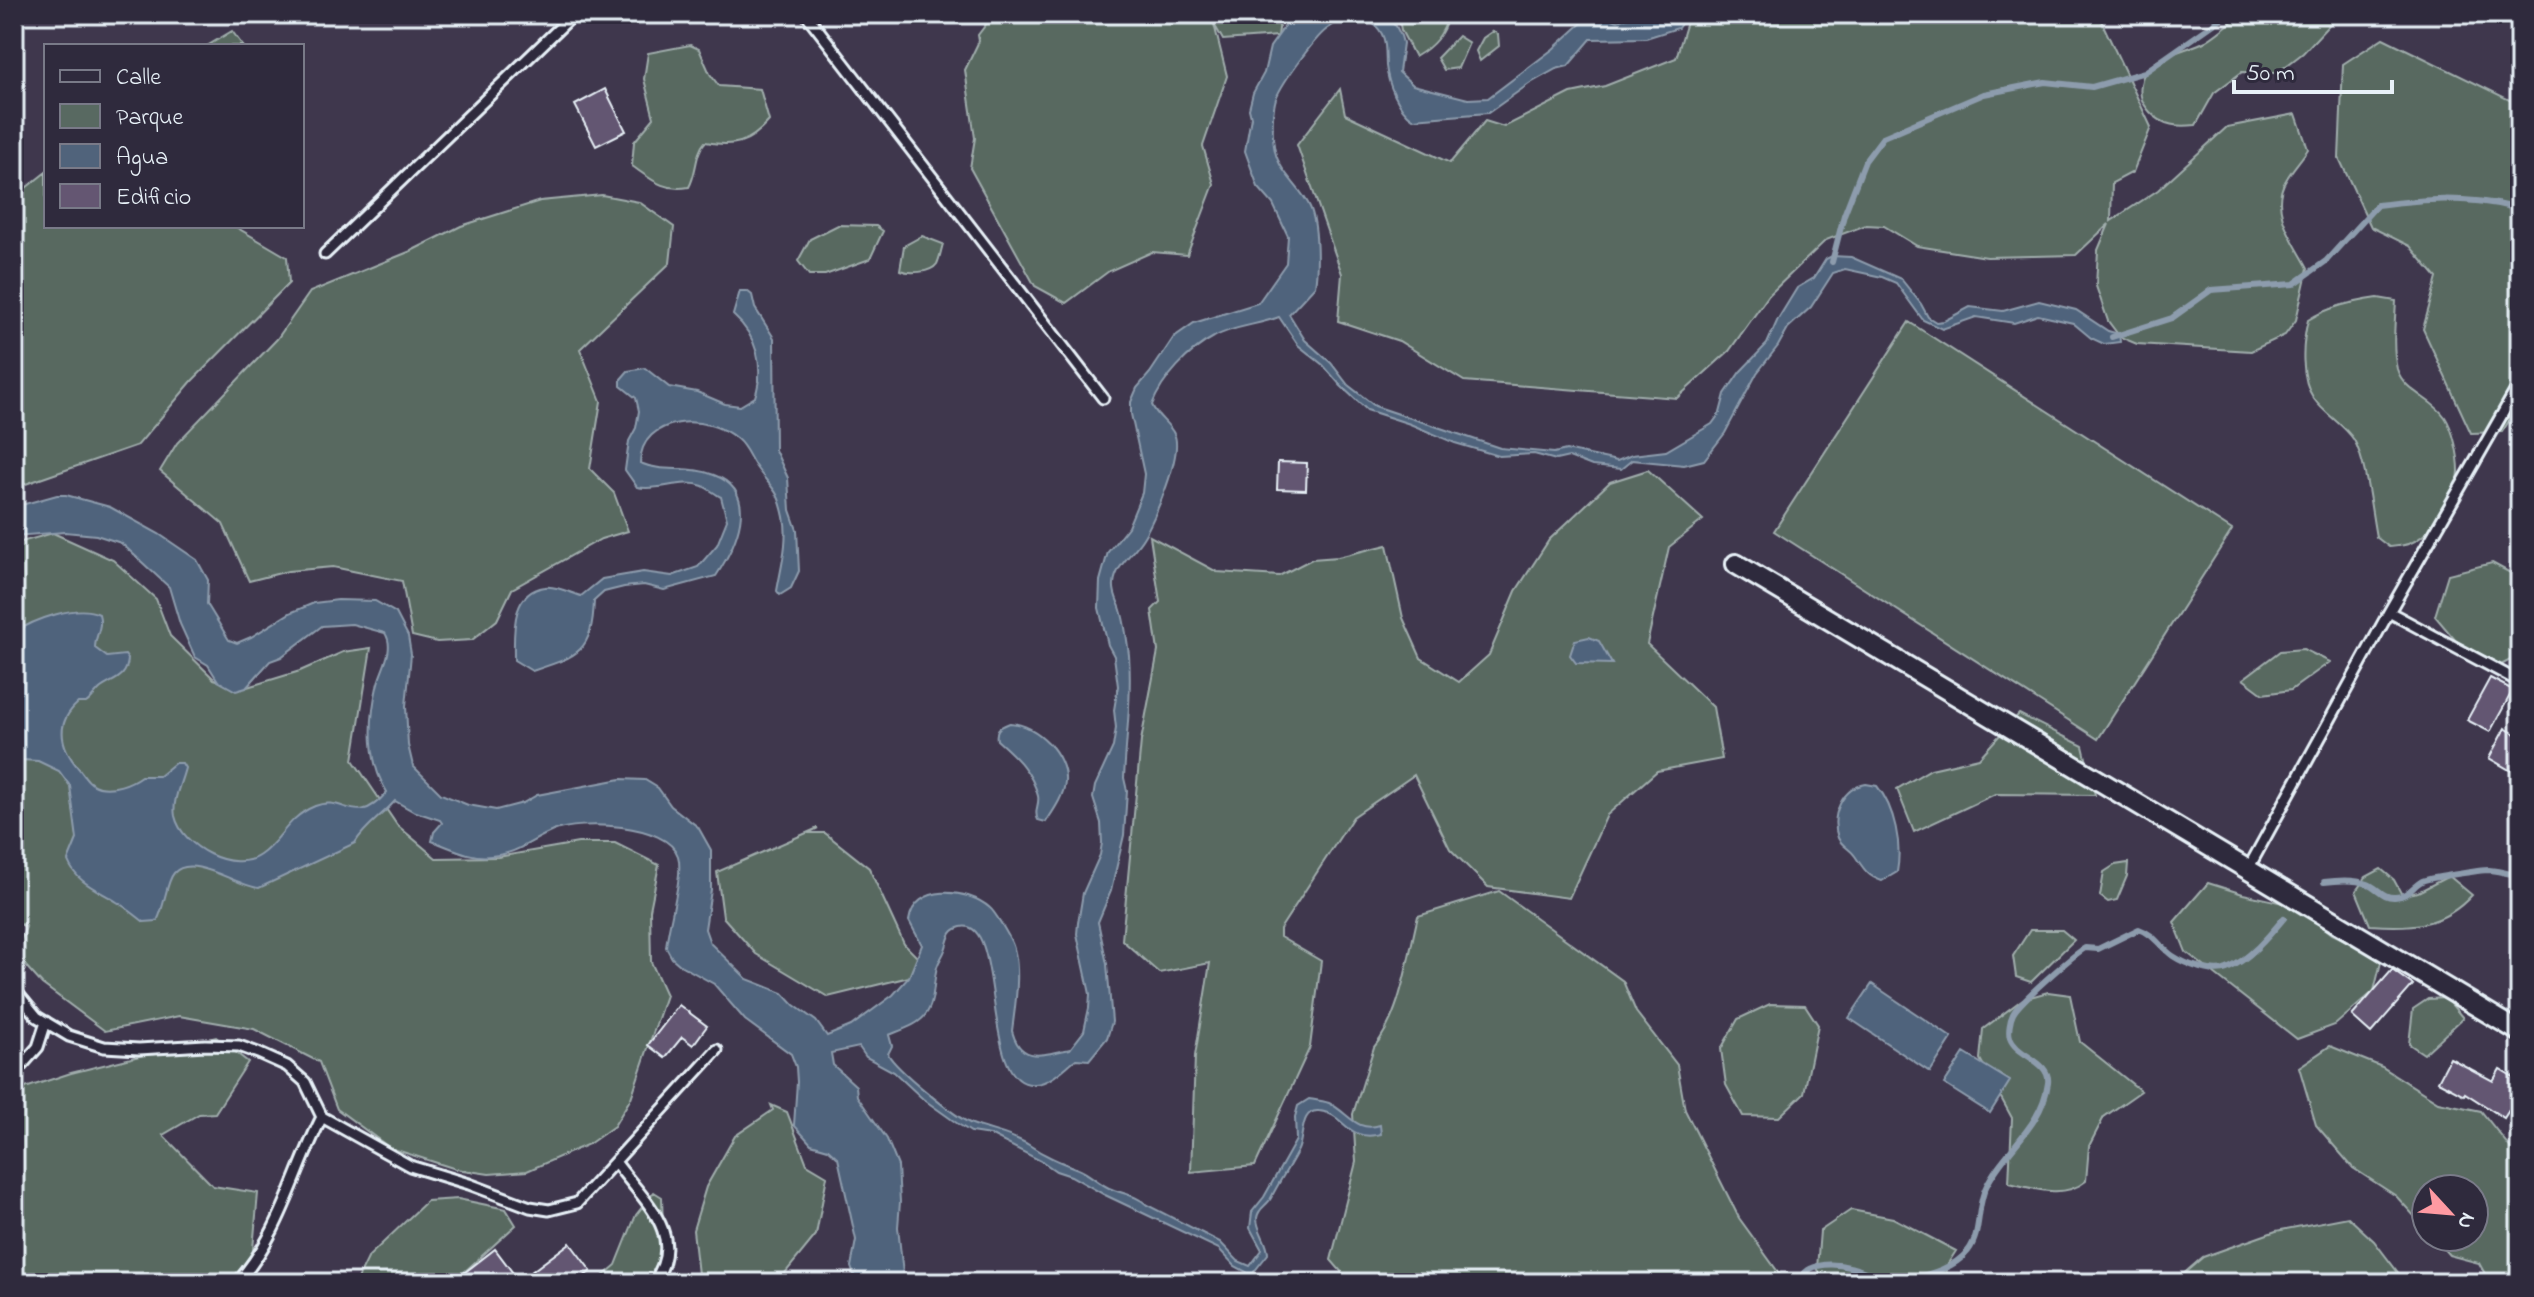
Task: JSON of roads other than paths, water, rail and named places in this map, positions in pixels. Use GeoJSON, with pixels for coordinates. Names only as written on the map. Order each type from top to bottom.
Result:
{"type":"FeatureCollection","features":[{"type":"Feature","properties":{"kind":"street"},"geometry":{"type":"LineString","coordinates":[[1736,564],[2520,1032]]}},
{"type":"Feature","properties":{"kind":"lane"},"geometry":{"type":"LineString","coordinates":[[325,254],[574,14]]}},
{"type":"Feature","properties":{"kind":"lane"},"geometry":{"type":"LineString","coordinates":[[806,14],[1103,398]]}},
{"type":"Feature","properties":{"kind":"lane"},"geometry":{"type":"LineString","coordinates":[[2248,869],[2389,612],[2520,383]]}},
{"type":"Feature","properties":{"kind":"lane"},"geometry":{"type":"LineString","coordinates":[[2389,612],[2520,682]]}},
{"type":"Feature","properties":{"kind":"lane"},"geometry":{"type":"LineString","coordinates":[[14,989],[37,1017],[69,1036],[104,1047],[239,1046],[287,1066],[305,1082],[322,1117],[410,1166],[530,1207],[549,1210],[577,1203],[717,1050]]}},
{"type":"Feature","properties":{"kind":"lane"},"geometry":{"type":"LineString","coordinates":[[14,1074],[38,1047],[46,1022]]}},
{"type":"Feature","properties":{"kind":"lane"},"geometry":{"type":"LineString","coordinates":[[237,1283],[265,1244],[290,1196],[322,1117]]}},
{"type":"Feature","properties":{"kind":"lane"},"geometry":{"type":"LineString","coordinates":[[616,1163],[660,1221],[667,1239],[668,1255],[653,1283]]}},
{"type":"Feature","properties":{"kind":"water"},"geometry":{"type":"Polygon","coordinates":[[[1297,14],[1379,14],[1396,26],[1401,36],[1399,72],[1413,85],[1468,99],[1488,98],[1553,49],[1586,19],[1596,15],[1618,21],[1636,14],[1688,14],[1678,28],[1646,38],[1591,39],[1568,66],[1529,84],[1488,113],[1413,119],[1398,103],[1391,88],[1381,32],[1366,19],[1354,17],[1338,22],[1321,34],[1306,52],[1278,95],[1273,113],[1275,151],[1286,174],[1310,207],[1316,235],[1315,286],[1289,314],[1305,340],[1331,363],[1348,385],[1375,406],[1500,448],[1554,453],[1566,450],[1617,461],[1632,455],[1666,451],[1712,424],[1720,413],[1725,394],[1740,372],[1767,344],[1797,288],[1814,278],[1826,259],[1832,256],[1851,257],[1901,279],[1928,317],[1936,322],[1970,307],[2003,311],[2039,301],[2076,310],[2108,331],[2119,334],[2120,342],[2104,344],[2073,323],[2038,315],[2014,323],[1976,317],[1942,329],[1923,320],[1896,283],[1845,269],[1833,273],[1811,307],[1788,328],[1757,373],[1725,433],[1704,460],[1684,465],[1632,460],[1621,469],[1592,466],[1569,457],[1556,460],[1534,454],[1499,456],[1367,410],[1323,365],[1298,345],[1279,317],[1221,333],[1195,349],[1177,366],[1152,405],[1174,434],[1175,455],[1171,470],[1148,529],[1121,565],[1114,584],[1126,631],[1130,686],[1124,835],[1111,891],[1098,922],[1107,964],[1112,1022],[1107,1038],[1089,1060],[1076,1059],[1046,1081],[1035,1084],[1018,1079],[1006,1061],[984,948],[975,931],[961,927],[951,933],[938,965],[929,1009],[919,1021],[889,1035],[892,1046],[888,1054],[914,1081],[964,1120],[1022,1141],[1109,1188],[1138,1199],[1220,1242],[1238,1261],[1250,1266],[1262,1250],[1250,1228],[1252,1212],[1264,1197],[1296,1140],[1298,1106],[1309,1099],[1329,1103],[1358,1124],[1380,1125],[1381,1134],[1369,1136],[1353,1131],[1328,1113],[1319,1111],[1309,1114],[1298,1150],[1258,1215],[1257,1223],[1268,1254],[1253,1273],[1235,1266],[1219,1249],[1056,1171],[990,1135],[971,1132],[923,1099],[894,1072],[866,1057],[859,1047],[831,1053],[833,1065],[856,1086],[857,1096],[887,1139],[898,1166],[898,1227],[904,1283],[857,1283],[851,1267],[856,1240],[838,1158],[828,1149],[811,1144],[794,1125],[797,1082],[791,1054],[745,1020],[714,984],[672,958],[666,947],[677,887],[678,856],[671,845],[641,831],[602,825],[566,828],[553,831],[509,853],[476,856],[432,841],[434,832],[442,823],[440,820],[395,801],[355,843],[259,888],[203,868],[182,868],[171,877],[157,921],[144,922],[121,904],[89,886],[72,869],[68,861],[77,839],[70,786],[59,771],[38,761],[21,760],[14,753],[14,633],[43,618],[67,612],[79,610],[99,614],[95,648],[107,657],[125,655],[127,665],[119,677],[101,688],[86,703],[78,703],[70,711],[63,728],[68,753],[88,780],[104,788],[121,786],[141,776],[159,776],[175,763],[182,763],[185,768],[174,810],[180,827],[198,847],[223,859],[236,861],[260,855],[297,817],[315,806],[334,804],[350,809],[366,809],[387,792],[376,768],[372,728],[377,687],[389,646],[385,633],[352,624],[322,626],[281,657],[270,661],[246,688],[236,691],[218,681],[208,665],[195,657],[180,624],[169,587],[121,543],[96,535],[65,532],[14,536],[14,507],[57,495],[110,507],[159,534],[197,560],[208,580],[207,604],[229,640],[237,643],[314,603],[375,601],[396,613],[408,636],[411,654],[406,706],[408,745],[413,766],[441,794],[468,805],[496,810],[523,803],[537,795],[621,779],[645,780],[658,788],[671,806],[698,827],[711,850],[711,890],[705,929],[710,943],[747,979],[783,993],[816,1021],[827,1036],[851,1026],[893,995],[909,977],[922,945],[909,921],[913,909],[931,895],[956,893],[969,896],[990,908],[1014,948],[1017,984],[1012,1031],[1021,1049],[1035,1055],[1070,1049],[1084,1031],[1089,1008],[1090,994],[1077,934],[1078,923],[1083,893],[1102,843],[1101,823],[1093,798],[1095,786],[1113,747],[1116,728],[1114,710],[1118,686],[1114,656],[1108,645],[1099,608],[1100,581],[1108,552],[1128,527],[1142,493],[1144,474],[1131,402],[1137,388],[1174,337],[1194,323],[1258,303],[1286,263],[1288,236],[1273,204],[1258,187],[1245,151],[1251,117],[1249,109],[1253,93],[1264,73],[1270,47],[1297,14]]]}},
{"type":"Feature","properties":{"kind":"water"},"geometry":{"type":"Polygon","coordinates":[[[740,291],[752,295],[755,308],[774,338],[775,450],[788,478],[790,510],[797,530],[799,571],[791,588],[780,595],[777,591],[786,535],[780,501],[743,446],[725,431],[710,425],[678,423],[663,427],[643,447],[640,463],[658,468],[705,472],[729,483],[741,507],[740,521],[730,551],[716,576],[664,590],[644,585],[604,592],[594,601],[590,632],[580,650],[561,661],[532,671],[514,660],[516,616],[525,597],[545,587],[581,596],[602,579],[643,572],[672,576],[698,567],[717,545],[727,520],[721,497],[695,484],[637,487],[625,470],[629,441],[636,428],[639,411],[636,398],[621,386],[621,379],[628,371],[645,368],[669,387],[697,392],[725,404],[740,406],[755,397],[759,374],[757,352],[748,332],[733,315],[740,291]]]}},
{"type":"Feature","properties":{"kind":"water"},"geometry":{"type":"Polygon","coordinates":[[[1589,637],[1599,641],[1612,664],[1576,663],[1570,655],[1575,640],[1589,637]]]}},
{"type":"Feature","properties":{"kind":"water"},"geometry":{"type":"Polygon","coordinates":[[[1010,723],[1040,735],[1061,762],[1064,787],[1046,822],[1037,817],[1038,796],[1032,779],[997,740],[999,728],[1010,723]]]}},
{"type":"Feature","properties":{"kind":"water"},"geometry":{"type":"Polygon","coordinates":[[[1866,784],[1877,786],[1883,795],[1893,816],[1898,839],[1897,872],[1882,881],[1866,872],[1840,841],[1836,829],[1837,812],[1844,797],[1866,784]]]}},
{"type":"Feature","properties":{"kind":"water"},"geometry":{"type":"Polygon","coordinates":[[[1872,984],[1952,1038],[1930,1072],[1849,1018],[1872,984]]]}},
{"type":"Feature","properties":{"kind":"water"},"geometry":{"type":"Polygon","coordinates":[[[1964,1053],[2010,1081],[1990,1113],[1944,1084],[1964,1053]]]}},
{"type":"Feature","properties":{"kind":"waterway"},"geometry":{"type":"LineString","coordinates":[[1832,262],[1844,215],[1865,161],[1883,137],[1984,94],[2045,82],[2092,87],[2145,72],[2228,14]]}},
{"type":"Feature","properties":{"kind":"waterway"},"geometry":{"type":"LineString","coordinates":[[2112,337],[2172,318],[2211,290],[2294,284],[2326,261],[2377,205],[2428,200],[2477,201],[2511,207],[2520,220]]}},
{"type":"Feature","properties":{"kind":"waterway"},"geometry":{"type":"LineString","coordinates":[[2324,882],[2363,882],[2387,896],[2399,897],[2422,881],[2444,876],[2489,870],[2520,876]]}},
{"type":"Feature","properties":{"kind":"waterway"},"geometry":{"type":"LineString","coordinates":[[1896,1283],[1944,1269],[1968,1251],[1975,1236],[1986,1187],[2038,1113],[2048,1083],[2047,1075],[2039,1064],[2013,1044],[2009,1033],[2013,1014],[2035,990],[2085,948],[2098,949],[2139,929],[2185,962],[2207,970],[2227,969],[2251,954],[2284,918]]}},
{"type":"Feature","properties":{"kind":"waterway"},"geometry":{"type":"LineString","coordinates":[[1796,1283],[1808,1270],[1830,1265],[1862,1271],[1891,1283]]}}]}
